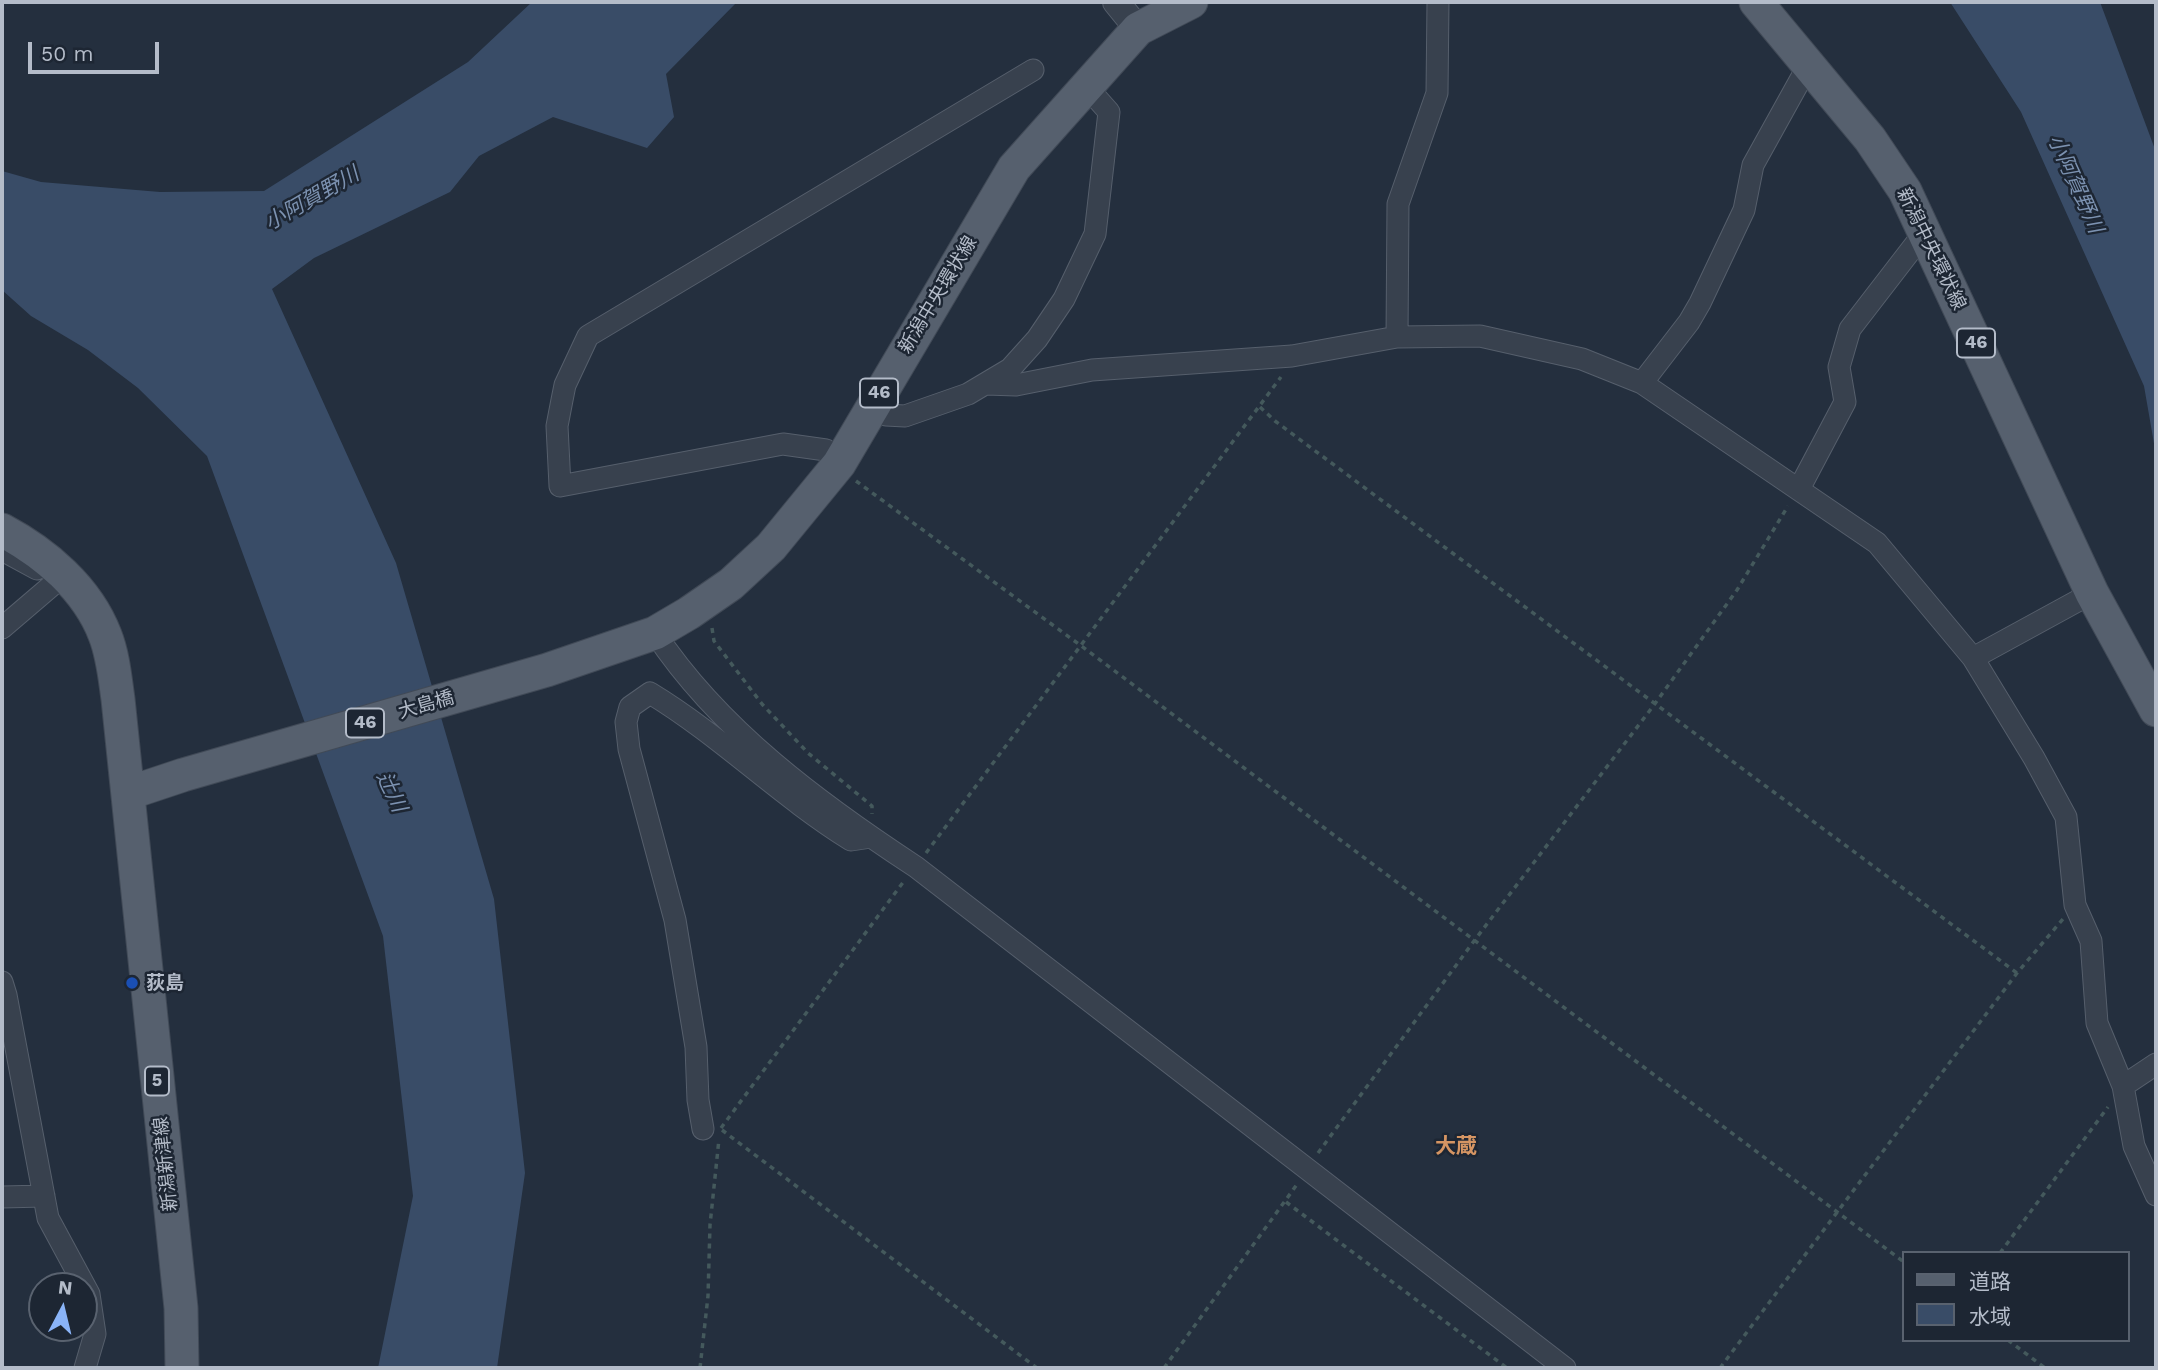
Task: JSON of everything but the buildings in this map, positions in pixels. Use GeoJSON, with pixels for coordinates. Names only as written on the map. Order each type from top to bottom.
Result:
{"type":"FeatureCollection","features":[{"type":"Feature","properties":{"kind":"main road","name":"新潟中央環状線"},"geometry":{"type":"LineString","coordinates":[[547,670],[655,633],[731,584],[761,556],[839,464],[1014,168],[1138,29],[1191,2]]}},
{"type":"Feature","properties":{"kind":"main road","name":"新潟中央環状線"},"geometry":{"type":"LineString","coordinates":[[1756,2],[1870,139],[1905,191],[2092,593],[2156,710]]}},
{"type":"Feature","properties":{"kind":"main road","name":"5"},"geometry":{"type":"LineString","coordinates":[[2,530],[32,546],[79,593],[97,618],[107,643],[118,699],[129,793]]}},
{"type":"Feature","properties":{"kind":"main road","name":"大島橋"},"geometry":{"type":"LineString","coordinates":[[129,793],[547,670]]}},
{"type":"Feature","properties":{"kind":"main road","name":"新潟新津線"},"geometry":{"type":"LineString","coordinates":[[129,793],[181,1308],[182,1368]]}},
{"type":"Feature","properties":{"kind":"street"},"geometry":{"type":"LineString","coordinates":[[1116,2],[1138,29]]}},
{"type":"Feature","properties":{"kind":"street"},"geometry":{"type":"LineString","coordinates":[[1397,337],[1398,204],[1437,93],[1438,2]]}},
{"type":"Feature","properties":{"kind":"street"},"geometry":{"type":"LineString","coordinates":[[1642,383],[1689,322],[1700,303],[1744,210],[1752,165],[1809,64]]}},
{"type":"Feature","properties":{"kind":"street"},"geometry":{"type":"LineString","coordinates":[[839,464],[826,450],[783,444],[560,486],[557,426],[565,386],[588,336],[1033,70]]}},
{"type":"Feature","properties":{"kind":"street"},"geometry":{"type":"LineString","coordinates":[[872,405],[886,415],[905,416],[968,394],[1010,369],[1037,340],[1064,299],[1095,234],[1109,112],[1086,86]]}},
{"type":"Feature","properties":{"kind":"street"},"geometry":{"type":"LineString","coordinates":[[1798,489],[1845,402],[1839,367],[1850,329],[1924,233]]}},
{"type":"Feature","properties":{"kind":"street"},"geometry":{"type":"LineString","coordinates":[[986,384],[1016,385],[1092,370],[1292,356],[1397,337],[1480,336],[1582,359],[1642,383],[1877,543],[1973,658],[2034,758],[2066,817],[2075,905],[2091,941],[2097,1023],[2123,1086],[2134,1146],[2156,1195]]}},
{"type":"Feature","properties":{"kind":"street"},"geometry":{"type":"LineString","coordinates":[[2,550],[58,574],[2,628]]}},
{"type":"Feature","properties":{"kind":"street"},"geometry":{"type":"LineString","coordinates":[[1973,658],[2092,593]]}},
{"type":"Feature","properties":{"kind":"street"},"geometry":{"type":"LineString","coordinates":[[655,633],[705,697],[767,757],[871,837],[916,867],[1565,1368]]}},
{"type":"Feature","properties":{"kind":"street"},"geometry":{"type":"LineString","coordinates":[[712,1129],[698,1100],[696,1047],[675,920],[629,748],[626,722],[630,707],[650,693],[678,710],[818,820],[851,841],[871,837]]}},
{"type":"Feature","properties":{"kind":"street"},"geometry":{"type":"LineString","coordinates":[[3,990],[48,1218],[89,1294],[95,1334],[85,1368]]}},
{"type":"Feature","properties":{"kind":"street"},"geometry":{"type":"LineString","coordinates":[[2123,1086],[2156,1065]]}},
{"type":"Feature","properties":{"kind":"street"},"geometry":{"type":"LineString","coordinates":[[2,1197],[44,1196]]}},
{"type":"Feature","properties":{"kind":"path"},"geometry":{"type":"LineString","coordinates":[[916,867],[1260,407],[1292,356]]}},
{"type":"Feature","properties":{"kind":"path"},"geometry":{"type":"LineString","coordinates":[[1260,407],[1275,421],[1654,705],[2017,973]]}},
{"type":"Feature","properties":{"kind":"path"},"geometry":{"type":"LineString","coordinates":[[839,464],[870,494],[1080,645],[1902,1260]]}},
{"type":"Feature","properties":{"kind":"path"},"geometry":{"type":"LineString","coordinates":[[1164,1368],[1474,941],[1654,705],[1737,590],[1798,489]]}},
{"type":"Feature","properties":{"kind":"path"},"geometry":{"type":"LineString","coordinates":[[722,620],[712,629],[714,641],[762,704],[808,753],[872,806],[871,837]]}},
{"type":"Feature","properties":{"kind":"path"},"geometry":{"type":"LineString","coordinates":[[699,1368],[708,1296],[713,1180],[712,1129],[901,885]]}},
{"type":"Feature","properties":{"kind":"path"},"geometry":{"type":"LineString","coordinates":[[1720,1368],[2017,973],[2075,905]]}},
{"type":"Feature","properties":{"kind":"path"},"geometry":{"type":"LineString","coordinates":[[2001,1251],[2123,1086]]}},
{"type":"Feature","properties":{"kind":"path"},"geometry":{"type":"LineString","coordinates":[[712,1129],[1037,1368]]}},
{"type":"Feature","properties":{"kind":"path"},"geometry":{"type":"LineString","coordinates":[[1286,1202],[1507,1368]]}},
{"type":"Feature","properties":{"kind":"path"},"geometry":{"type":"LineString","coordinates":[[2011,1342],[2045,1368]]}},
{"type":"Feature","properties":{"kind":"water"},"geometry":{"type":"Polygon","coordinates":[[[532,2],[737,2],[666,74],[674,117],[647,148],[553,117],[479,156],[450,192],[314,258],[272,289],[396,563],[494,899],[525,1173],[497,1368],[378,1368],[413,1196],[383,936],[207,456],[138,388],[88,350],[31,316],[2,290],[2,171],[41,182],[160,192],[264,191],[468,62],[532,2]]]}},
{"type":"Feature","properties":{"kind":"water","name":"小阿賀野川"},"geometry":{"type":"Polygon","coordinates":[[[1950,2],[2100,2],[2156,152],[2156,455],[2144,386],[2021,112],[1950,2]]]}},
{"type":"Feature","properties":{"kind":"place","name":"荻島"},"geometry":{"type":"Point","coordinates":[132,983]}},
{"type":"Feature","properties":{"kind":"district","name":"大蔵"},"geometry":{"type":"Point","coordinates":[1456,1147]}},
{"type":"Feature","properties":{"kind":"water label","name":"辻川"},"geometry":{"type":"Point","coordinates":[391,792]}}]}
